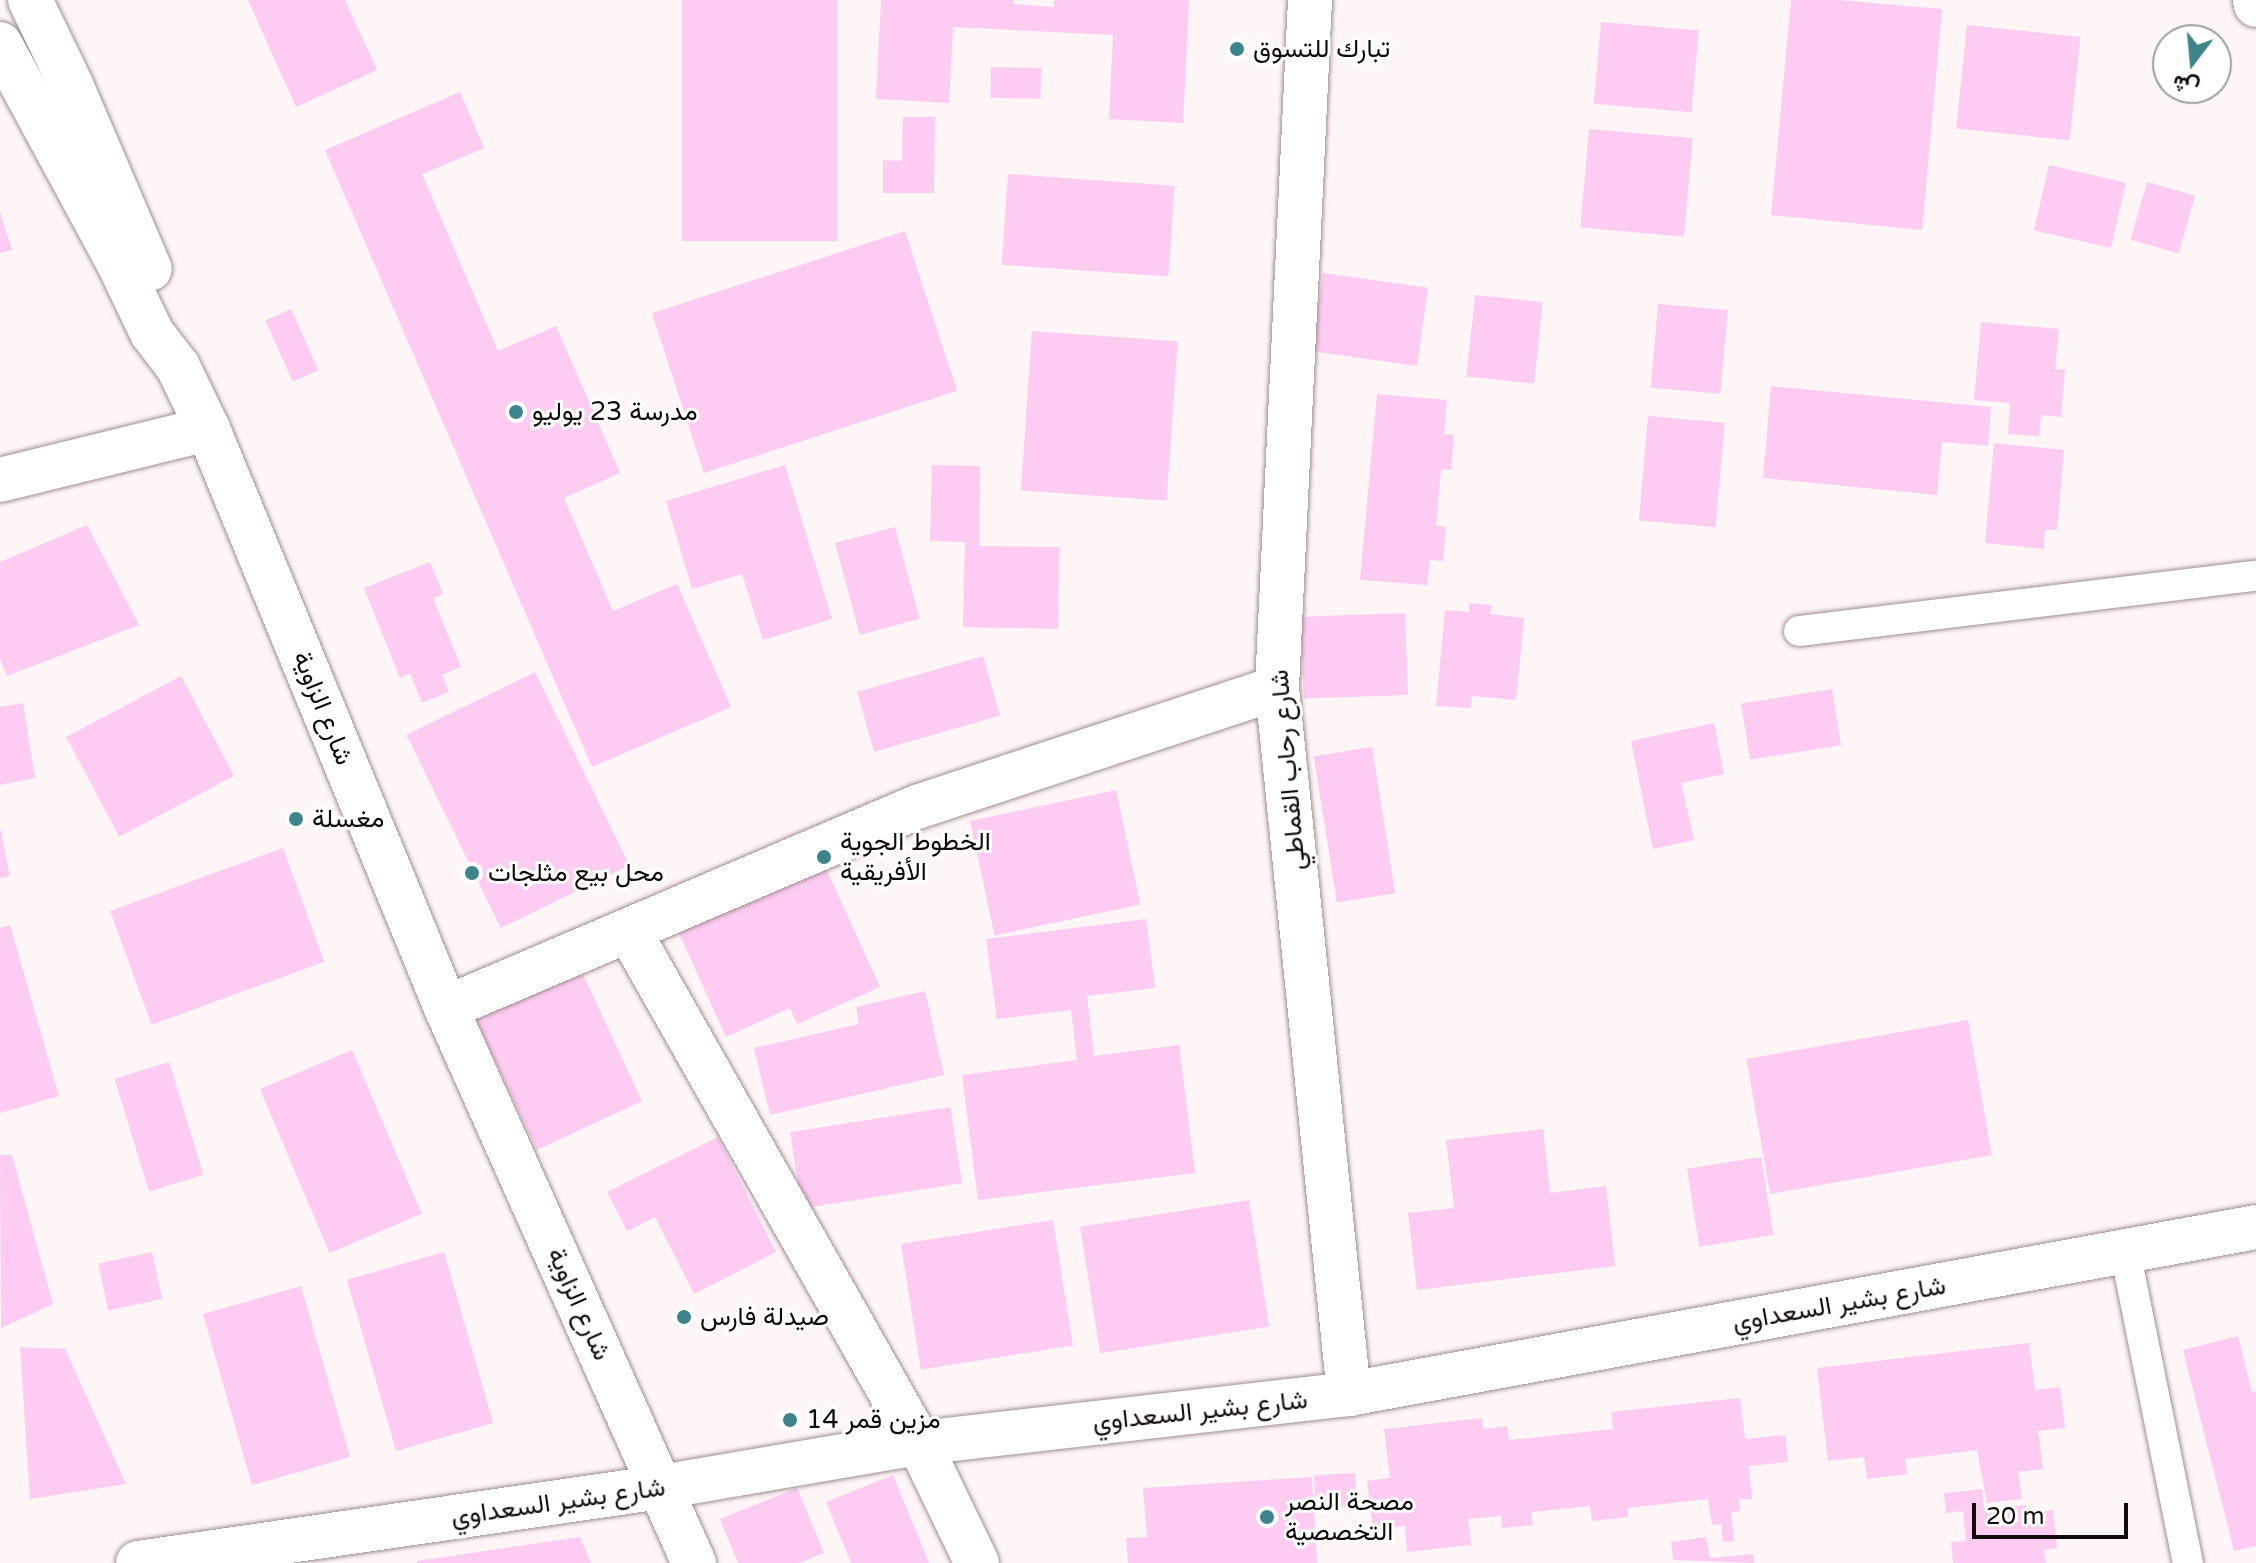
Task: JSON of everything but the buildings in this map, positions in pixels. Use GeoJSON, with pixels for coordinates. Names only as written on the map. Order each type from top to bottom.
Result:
{"type":"FeatureCollection","features":[{"type":"Feature","properties":{"kind":"street"},"geometry":{"type":"LineString","coordinates":[[30,0],[71,85],[146,258],[170,322],[178,367]]}},
{"type":"Feature","properties":{"kind":"street","name":"شارع رحاب القماطي"},"geometry":{"type":"LineString","coordinates":[[1310,0],[1277,688],[1349,1394]]}},
{"type":"Feature","properties":{"kind":"street","name":"شارع الزاوية"},"geometry":{"type":"LineString","coordinates":[[0,44],[117,260],[152,333],[178,367],[208,429],[446,1008],[694,1563]]}},
{"type":"Feature","properties":{"kind":"street"},"geometry":{"type":"LineString","coordinates":[[0,480],[208,429]]}},
{"type":"Feature","properties":{"kind":"street"},"geometry":{"type":"LineString","coordinates":[[446,1008],[917,807],[1277,688]]}},
{"type":"Feature","properties":{"kind":"street"},"geometry":{"type":"LineString","coordinates":[[629,931],[919,1443],[977,1563]]}},
{"type":"Feature","properties":{"kind":"street","name":"شارع بشير السعداوي"},"geometry":{"type":"LineString","coordinates":[[138,1563],[661,1487],[919,1443],[1349,1394],[2256,1227]]}},
{"type":"Feature","properties":{"kind":"lane"},"geometry":{"type":"LineString","coordinates":[[1799,631],[2256,576]]}},
{"type":"Feature","properties":{"kind":"lane"},"geometry":{"type":"LineString","coordinates":[[2125,1251],[2188,1563]]}},
{"type":"Feature","properties":{"kind":"place","name":"تبارك للتسوق"},"geometry":{"type":"Point","coordinates":[1237,49]}},
{"type":"Feature","properties":{"kind":"place","name":"مدرسة 23 يوليو"},"geometry":{"type":"Point","coordinates":[516,412]}},
{"type":"Feature","properties":{"kind":"place","name":"مغسلة"},"geometry":{"type":"Point","coordinates":[296,819]}},
{"type":"Feature","properties":{"kind":"place","name":"الخطوط الجوية الأفريقية"},"geometry":{"type":"Point","coordinates":[824,857]}},
{"type":"Feature","properties":{"kind":"place","name":"محل بيع مثلجات"},"geometry":{"type":"Point","coordinates":[472,873]}},
{"type":"Feature","properties":{"kind":"place","name":"صيدلة فارس"},"geometry":{"type":"Point","coordinates":[684,1317]}},
{"type":"Feature","properties":{"kind":"place","name":"مزين قمر 14"},"geometry":{"type":"Point","coordinates":[790,1420]}},
{"type":"Feature","properties":{"kind":"place","name":"مصحة النصر التخصصية"},"geometry":{"type":"Point","coordinates":[1267,1517]}}]}
